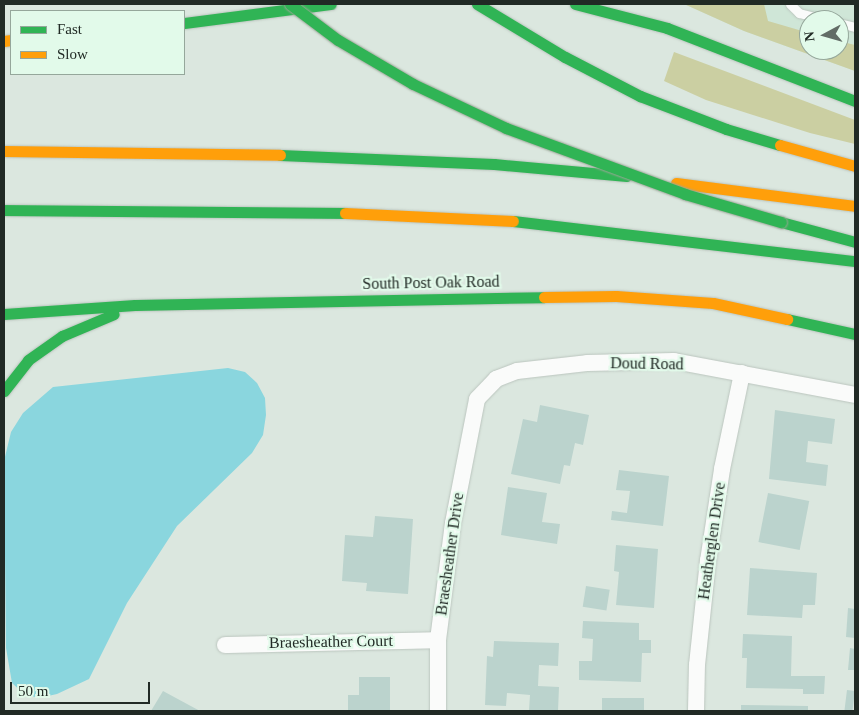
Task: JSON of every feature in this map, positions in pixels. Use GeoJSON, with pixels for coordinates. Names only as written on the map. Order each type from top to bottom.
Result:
{"type":"FeatureCollection","features":[{"type":"Feature","properties":{"kind":"main road"},"geometry":{"type":"LineString","coordinates":[[290,4],[338,40],[413,84],[506,128],[686,194],[855,242]]}},
{"type":"Feature","properties":{"kind":"main road"},"geometry":{"type":"LineString","coordinates":[[185,23],[274,8],[330,4]]}},
{"type":"Feature","properties":{"kind":"main road"},"geometry":{"type":"LineString","coordinates":[[477,4],[565,57],[640,96],[726,130],[855,166]]}},
{"type":"Feature","properties":{"kind":"main road"},"geometry":{"type":"LineString","coordinates":[[576,4],[667,28],[855,101]]}},
{"type":"Feature","properties":{"kind":"main road"},"geometry":{"type":"LineString","coordinates":[[627,4],[667,28]]}},
{"type":"Feature","properties":{"kind":"main road"},"geometry":{"type":"LineString","coordinates":[[4,151],[303,155],[494,164],[626,176],[855,206]]}},
{"type":"Feature","properties":{"kind":"main road"},"geometry":{"type":"LineString","coordinates":[[9,210],[300,211],[538,222],[855,261]]}},
{"type":"Feature","properties":{"kind":"main road","name":"South Post Oak Road"},"geometry":{"type":"LineString","coordinates":[[4,314],[135,306],[616,296],[713,302],[855,334]]}},
{"type":"Feature","properties":{"kind":"main road"},"geometry":{"type":"LineString","coordinates":[[4,391],[28,360],[62,336],[135,306]]}},
{"type":"Feature","properties":{"kind":"street","name":"Doud Road"},"geometry":{"type":"LineString","coordinates":[[477,399],[496,379],[517,371],[587,363],[674,361],[742,372],[855,395]]}},
{"type":"Feature","properties":{"kind":"street","name":"Heatherglen Drive"},"geometry":{"type":"LineString","coordinates":[[696,711],[697,665],[708,561],[722,469],[742,372]]}},
{"type":"Feature","properties":{"kind":"street","name":"Braesheather Drive"},"geometry":{"type":"LineString","coordinates":[[438,711],[438,640],[453,523],[477,399]]}},
{"type":"Feature","properties":{"kind":"street","name":"Braesheather Court"},"geometry":{"type":"LineString","coordinates":[[225,645],[438,640]]}},
{"type":"Feature","properties":{"kind":"shaded area"},"geometry":{"type":"Polygon","coordinates":[[[684,4],[855,4],[855,71],[824,60],[849,60],[849,10],[799,10],[799,51],[744,31],[684,4]]]}},
{"type":"Feature","properties":{"kind":"green space"},"geometry":{"type":"Polygon","coordinates":[[[684,4],[764,4],[768,21],[799,30],[799,51],[744,31],[684,4]]]}},
{"type":"Feature","properties":{"kind":"green space"},"geometry":{"type":"Polygon","coordinates":[[[849,44],[855,45],[855,71],[824,60],[849,60],[849,44]]]}},
{"type":"Feature","properties":{"kind":"green space"},"geometry":{"type":"Polygon","coordinates":[[[674,52],[855,120],[855,144],[810,133],[706,100],[664,81],[674,52]]]}},
{"type":"Feature","properties":{"kind":"water"},"geometry":{"type":"Polygon","coordinates":[[[228,368],[245,372],[257,383],[265,398],[266,415],[263,435],[252,453],[177,526],[127,603],[89,679],[57,694],[39,698],[24,694],[12,683],[6,648],[4,461],[11,432],[23,413],[53,387],[228,368]]]}},
{"type":"Feature","properties":{"kind":"building"},"geometry":{"type":"Polygon","coordinates":[[[540,405],[589,415],[583,445],[575,443],[570,466],[564,465],[560,484],[511,474],[523,419],[537,422],[540,405]]]}},
{"type":"Feature","properties":{"kind":"building"},"geometry":{"type":"Polygon","coordinates":[[[775,410],[835,419],[832,444],[808,441],[806,462],[828,465],[826,486],[769,479],[775,410]]]}},
{"type":"Feature","properties":{"kind":"building"},"geometry":{"type":"Polygon","coordinates":[[[619,470],[669,476],[663,526],[611,520],[612,511],[627,513],[630,491],[616,490],[619,470]]]}},
{"type":"Feature","properties":{"kind":"building"},"geometry":{"type":"Polygon","coordinates":[[[508,487],[547,493],[542,522],[560,524],[557,544],[501,535],[508,487]]]}},
{"type":"Feature","properties":{"kind":"building"},"geometry":{"type":"Polygon","coordinates":[[[768,493],[809,501],[800,550],[758,542],[768,493]]]}},
{"type":"Feature","properties":{"kind":"building"},"geometry":{"type":"Polygon","coordinates":[[[375,516],[413,519],[408,594],[366,591],[367,583],[342,581],[345,535],[373,537],[375,516]]]}},
{"type":"Feature","properties":{"kind":"building"},"geometry":{"type":"Polygon","coordinates":[[[616,545],[658,549],[654,608],[616,605],[619,572],[614,571],[616,545]]]}},
{"type":"Feature","properties":{"kind":"building"},"geometry":{"type":"Polygon","coordinates":[[[750,568],[817,573],[815,605],[803,605],[802,618],[747,615],[750,568]]]}},
{"type":"Feature","properties":{"kind":"building"},"geometry":{"type":"Polygon","coordinates":[[[586,586],[610,590],[606,610],[583,607],[586,586]]]}},
{"type":"Feature","properties":{"kind":"building"},"geometry":{"type":"Polygon","coordinates":[[[848,608],[855,609],[855,638],[846,637],[848,608]]]}},
{"type":"Feature","properties":{"kind":"building"},"geometry":{"type":"Polygon","coordinates":[[[583,621],[639,623],[639,640],[651,640],[651,653],[642,653],[641,682],[579,680],[579,661],[592,661],[593,639],[582,638],[583,621]]]}},
{"type":"Feature","properties":{"kind":"building"},"geometry":{"type":"Polygon","coordinates":[[[743,634],[792,636],[791,676],[825,676],[824,694],[803,694],[803,689],[746,688],[747,658],[742,658],[743,634]]]}},
{"type":"Feature","properties":{"kind":"building"},"geometry":{"type":"Polygon","coordinates":[[[494,641],[559,643],[558,666],[539,665],[538,686],[559,687],[558,711],[529,711],[530,695],[507,693],[506,706],[485,705],[487,656],[493,657],[494,641]]]}},
{"type":"Feature","properties":{"kind":"building"},"geometry":{"type":"Polygon","coordinates":[[[850,648],[855,649],[855,670],[848,670],[850,648]]]}},
{"type":"Feature","properties":{"kind":"building"},"geometry":{"type":"Polygon","coordinates":[[[359,677],[390,677],[390,711],[348,711],[348,695],[359,695],[359,677]]]}},
{"type":"Feature","properties":{"kind":"building"},"geometry":{"type":"Polygon","coordinates":[[[847,690],[855,691],[852,711],[844,711],[847,690]]]}},
{"type":"Feature","properties":{"kind":"building"},"geometry":{"type":"Polygon","coordinates":[[[163,691],[200,711],[151,711],[163,691]]]}},
{"type":"Feature","properties":{"kind":"building"},"geometry":{"type":"Polygon","coordinates":[[[602,698],[644,698],[644,711],[602,711],[602,698]]]}},
{"type":"Feature","properties":{"kind":"building"},"geometry":{"type":"Polygon","coordinates":[[[741,705],[808,706],[808,711],[741,711],[741,705]]]}},
{"type":"Feature","properties":{"kind":"traffic: fast"},"geometry":{"type":"LineString","coordinates":[[290,4],[338,40],[413,84],[506,128],[685,194],[781,222]]}},
{"type":"Feature","properties":{"kind":"traffic: fast"},"geometry":{"type":"LineString","coordinates":[[185,23],[331,4]]}},
{"type":"Feature","properties":{"kind":"traffic: fast"},"geometry":{"type":"LineString","coordinates":[[477,4],[565,57],[640,96],[726,129],[780,145]]}},
{"type":"Feature","properties":{"kind":"traffic: fast"},"geometry":{"type":"LineString","coordinates":[[575,4],[667,28],[855,101]]}},
{"type":"Feature","properties":{"kind":"traffic: fast"},"geometry":{"type":"LineString","coordinates":[[280,155],[494,164],[626,176]]}},
{"type":"Feature","properties":{"kind":"traffic: fast"},"geometry":{"type":"LineString","coordinates":[[4,210],[345,213]]}},
{"type":"Feature","properties":{"kind":"traffic: fast"},"geometry":{"type":"LineString","coordinates":[[513,221],[855,261]]}},
{"type":"Feature","properties":{"kind":"traffic: fast"},"geometry":{"type":"LineString","coordinates":[[781,222],[855,242]]}},
{"type":"Feature","properties":{"kind":"traffic: fast"},"geometry":{"type":"LineString","coordinates":[[4,314],[135,305],[544,297]]}},
{"type":"Feature","properties":{"kind":"traffic: fast"},"geometry":{"type":"LineString","coordinates":[[4,391],[28,360],[62,336],[114,314]]}},
{"type":"Feature","properties":{"kind":"traffic: fast"},"geometry":{"type":"LineString","coordinates":[[787,319],[855,334]]}},
{"type":"Feature","properties":{"kind":"traffic: slow"},"geometry":{"type":"LineString","coordinates":[[4,41],[10,40]]}},
{"type":"Feature","properties":{"kind":"traffic: slow"},"geometry":{"type":"LineString","coordinates":[[780,145],[855,166]]}},
{"type":"Feature","properties":{"kind":"traffic: slow"},"geometry":{"type":"LineString","coordinates":[[4,151],[280,155]]}},
{"type":"Feature","properties":{"kind":"traffic: slow"},"geometry":{"type":"LineString","coordinates":[[676,183],[855,206]]}},
{"type":"Feature","properties":{"kind":"traffic: slow"},"geometry":{"type":"LineString","coordinates":[[345,213],[513,221]]}},
{"type":"Feature","properties":{"kind":"traffic: slow"},"geometry":{"type":"LineString","coordinates":[[544,297],[616,296],[713,303],[787,319]]}}]}
